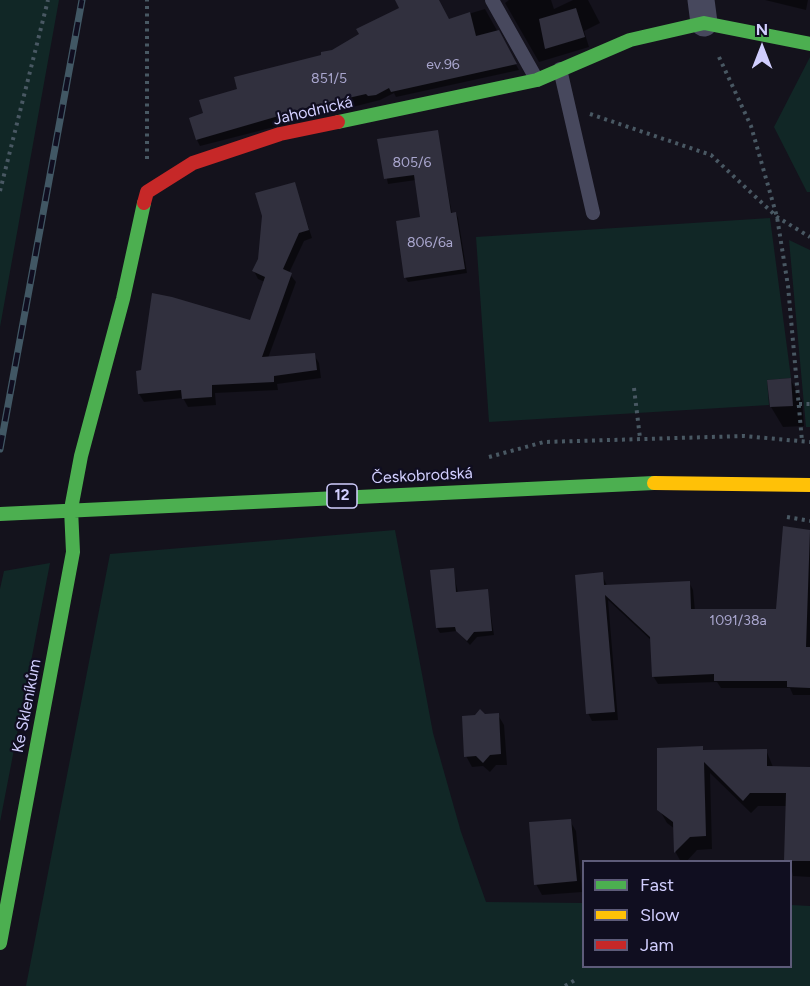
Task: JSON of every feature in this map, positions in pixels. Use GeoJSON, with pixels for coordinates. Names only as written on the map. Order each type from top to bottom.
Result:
{"type":"FeatureCollection","features":[{"type":"Feature","properties":{"kind":"street","name":"Jahodnická"},"geometry":{"type":"LineString","coordinates":[[147,192],[193,163],[280,134],[537,80],[702,12],[810,44]]}},
{"type":"Feature","properties":{"kind":"street"},"geometry":{"type":"LineString","coordinates":[[67,510],[123,299],[147,192]]}},
{"type":"Feature","properties":{"kind":"street","name":"Českobrodská"},"geometry":{"type":"LineString","coordinates":[[0,514],[620,483],[810,485]]}},
{"type":"Feature","properties":{"kind":"street","name":"Ke Skleníkům"},"geometry":{"type":"LineString","coordinates":[[0,943],[73,552],[67,510]]}},
{"type":"Feature","properties":{"kind":"lane"},"geometry":{"type":"LineString","coordinates":[[492,0],[537,80]]}},
{"type":"Feature","properties":{"kind":"lane"},"geometry":{"type":"LineString","coordinates":[[560,69],[593,213]]}},
{"type":"Feature","properties":{"kind":"path"},"geometry":{"type":"LineString","coordinates":[[0,191],[48,0]]}},
{"type":"Feature","properties":{"kind":"path"},"geometry":{"type":"LineString","coordinates":[[147,0],[147,192]]}},
{"type":"Feature","properties":{"kind":"path"},"geometry":{"type":"LineString","coordinates":[[702,12],[751,126],[777,217],[788,286],[802,441]]}},
{"type":"Feature","properties":{"kind":"path"},"geometry":{"type":"LineString","coordinates":[[569,107],[711,155],[777,217],[810,237]]}},
{"type":"Feature","properties":{"kind":"path"},"geometry":{"type":"LineString","coordinates":[[634,388],[640,438]]}},
{"type":"Feature","properties":{"kind":"path"},"geometry":{"type":"LineString","coordinates":[[800,404],[810,404]]}},
{"type":"Feature","properties":{"kind":"path"},"geometry":{"type":"LineString","coordinates":[[482,458],[494,457],[544,442],[744,436],[810,442]]}},
{"type":"Feature","properties":{"kind":"path"},"geometry":{"type":"LineString","coordinates":[[565,986],[575,980]]}},
{"type":"Feature","properties":{"kind":"green space"},"geometry":{"type":"Polygon","coordinates":[[[0,0],[59,0],[0,327],[0,0]]]}},
{"type":"Feature","properties":{"kind":"green space"},"geometry":{"type":"Polygon","coordinates":[[[810,57],[810,192],[807,192],[774,127],[810,57]]]}},
{"type":"Feature","properties":{"kind":"green space"},"geometry":{"type":"Polygon","coordinates":[[[770,218],[791,378],[767,380],[769,405],[489,422],[476,237],[770,218]]]}},
{"type":"Feature","properties":{"kind":"green space"},"geometry":{"type":"Polygon","coordinates":[[[789,240],[810,250],[810,427],[806,427],[789,240]]]}},
{"type":"Feature","properties":{"kind":"green space"},"geometry":{"type":"Polygon","coordinates":[[[395,530],[433,733],[461,832],[486,902],[582,903],[582,968],[792,968],[792,905],[810,906],[810,986],[26,986],[110,554],[395,530]]]}},
{"type":"Feature","properties":{"kind":"green space"},"geometry":{"type":"Polygon","coordinates":[[[50,563],[0,822],[0,589],[4,571],[50,563]]]}},
{"type":"Feature","properties":{"kind":"building"},"geometry":{"type":"Polygon","coordinates":[[[395,0],[439,0],[449,19],[470,12],[476,36],[499,30],[517,64],[391,92],[389,88],[376,95],[366,94],[313,106],[196,140],[189,118],[203,113],[199,100],[237,89],[234,77],[321,55],[321,52],[332,50],[359,34],[356,29],[399,8],[395,0]]]}},
{"type":"Feature","properties":{"kind":"building"},"geometry":{"type":"Polygon","coordinates":[[[576,8],[585,37],[545,49],[539,19],[576,8]]]}},
{"type":"Feature","properties":{"kind":"building"},"geometry":{"type":"Polygon","coordinates":[[[438,130],[451,213],[456,212],[465,269],[404,278],[396,221],[420,217],[414,175],[384,179],[377,139],[438,130]]]}},
{"type":"Feature","properties":{"kind":"building"},"geometry":{"type":"Polygon","coordinates":[[[295,182],[309,230],[299,233],[283,269],[292,273],[262,357],[315,353],[317,370],[274,376],[274,382],[212,385],[212,397],[182,399],[181,390],[138,394],[136,371],[141,370],[152,293],[250,320],[265,277],[252,271],[258,259],[262,216],[255,193],[295,182]]]}},
{"type":"Feature","properties":{"kind":"building"},"geometry":{"type":"Polygon","coordinates":[[[791,378],[793,406],[770,407],[767,380],[791,378]]]}},
{"type":"Feature","properties":{"kind":"building"},"geometry":{"type":"Polygon","coordinates":[[[783,526],[810,530],[806,647],[810,647],[810,688],[787,687],[787,681],[714,681],[714,674],[652,677],[650,637],[605,595],[615,712],[586,714],[575,575],[603,572],[604,585],[690,581],[691,609],[776,609],[783,526]]]}},
{"type":"Feature","properties":{"kind":"building"},"geometry":{"type":"Polygon","coordinates":[[[454,568],[456,592],[488,589],[492,631],[474,632],[467,641],[456,631],[455,627],[436,628],[430,570],[454,568]]]}},
{"type":"Feature","properties":{"kind":"building"},"geometry":{"type":"Polygon","coordinates":[[[480,709],[485,714],[499,713],[501,754],[490,755],[483,763],[476,756],[464,757],[462,716],[475,715],[480,709]]]}},
{"type":"Feature","properties":{"kind":"building"},"geometry":{"type":"Polygon","coordinates":[[[703,746],[703,750],[767,749],[767,766],[810,767],[810,861],[784,860],[786,793],[750,793],[743,801],[704,762],[706,836],[690,837],[674,853],[673,822],[657,810],[657,748],[703,746]]]}},
{"type":"Feature","properties":{"kind":"building"},"geometry":{"type":"Polygon","coordinates":[[[571,819],[577,881],[534,885],[529,822],[571,819]]]}},
{"type":"Feature","properties":{"kind":"railway"},"geometry":{"type":"LineString","coordinates":[[0,449],[82,0]]}},
{"type":"Feature","properties":{"kind":"traffic: fast"},"geometry":{"type":"LineString","coordinates":[[338,122],[537,80],[630,40],[704,23],[810,44]]}},
{"type":"Feature","properties":{"kind":"traffic: fast"},"geometry":{"type":"LineString","coordinates":[[0,943],[73,552],[71,509],[81,456],[123,299],[144,203]]}},
{"type":"Feature","properties":{"kind":"traffic: fast"},"geometry":{"type":"LineString","coordinates":[[0,514],[654,483]]}},
{"type":"Feature","properties":{"kind":"traffic: slow"},"geometry":{"type":"LineString","coordinates":[[654,483],[810,485]]}},
{"type":"Feature","properties":{"kind":"traffic: jam"},"geometry":{"type":"LineString","coordinates":[[144,203],[147,192],[193,163],[280,134],[338,122]]}}]}
